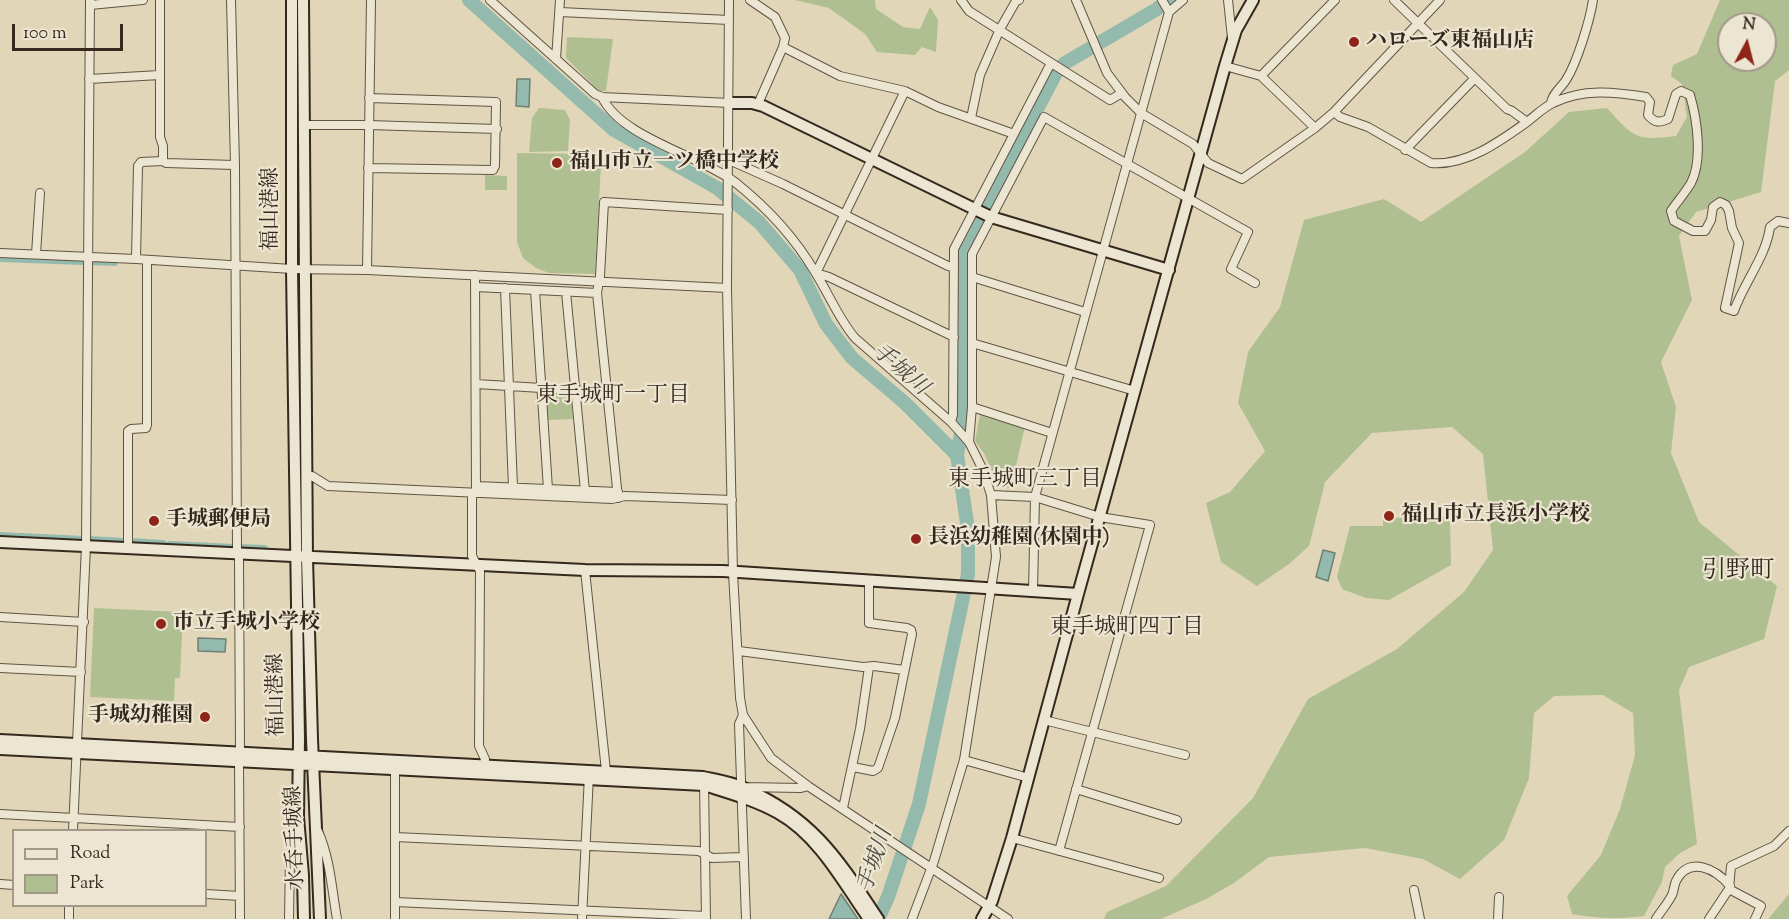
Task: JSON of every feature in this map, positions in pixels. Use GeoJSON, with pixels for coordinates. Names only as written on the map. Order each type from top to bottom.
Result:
{"type":"FeatureCollection","features":[{"type":"Feature","properties":{"kind":"street"},"geometry":{"type":"LineString","coordinates":[[73,829],[86,546],[90,2],[143,0]]}},
{"type":"Feature","properties":{"kind":"street"},"geometry":{"type":"LineString","coordinates":[[160,0],[159,137],[163,146],[164,161]]}},
{"type":"Feature","properties":{"kind":"street"},"geometry":{"type":"LineString","coordinates":[[231,0],[235,165],[240,919]]}},
{"type":"Feature","properties":{"kind":"street","name":"福山港線"},"geometry":{"type":"LineString","coordinates":[[292,0],[292,269],[301,557],[313,760],[704,781]]}},
{"type":"Feature","properties":{"kind":"street","name":"福山港線"},"geometry":{"type":"LineString","coordinates":[[299,759],[301,557],[306,477],[303,0]]}},
{"type":"Feature","properties":{"kind":"street"},"geometry":{"type":"LineString","coordinates":[[367,270],[371,0]]}},
{"type":"Feature","properties":{"kind":"street"},"geometry":{"type":"LineString","coordinates":[[490,0],[595,94],[602,97],[758,104],[989,217],[1169,270]]}},
{"type":"Feature","properties":{"kind":"street"},"geometry":{"type":"LineString","coordinates":[[556,59],[560,0]]}},
{"type":"Feature","properties":{"kind":"street"},"geometry":{"type":"LineString","coordinates":[[729,0],[727,288],[733,573],[740,698],[744,715],[771,758],[808,786],[1008,919]]}},
{"type":"Feature","properties":{"kind":"street"},"geometry":{"type":"LineString","coordinates":[[750,0],[774,17],[785,39],[758,104]]}},
{"type":"Feature","properties":{"kind":"street"},"geometry":{"type":"LineString","coordinates":[[961,0],[969,11],[1110,100],[1122,93]]}},
{"type":"Feature","properties":{"kind":"street"},"geometry":{"type":"LineString","coordinates":[[971,118],[980,75],[1000,29],[1016,1],[1019,0]]}},
{"type":"Feature","properties":{"kind":"street"},"geometry":{"type":"LineString","coordinates":[[1076,0],[1107,73],[1122,93],[1141,113],[1193,144],[1208,163],[1242,179],[1334,112],[1440,0]]}},
{"type":"Feature","properties":{"kind":"street"},"geometry":{"type":"LineString","coordinates":[[1033,591],[1035,497],[1141,113],[1165,6],[1183,0]]}},
{"type":"Feature","properties":{"kind":"street"},"geometry":{"type":"LineString","coordinates":[[1228,0],[1233,42]]}},
{"type":"Feature","properties":{"kind":"street"},"geometry":{"type":"LineString","coordinates":[[1239,0],[1246,10]]}},
{"type":"Feature","properties":{"kind":"street"},"geometry":{"type":"LineString","coordinates":[[982,919],[989,907],[1012,838],[1225,66],[1246,10],[1253,0]]}},
{"type":"Feature","properties":{"kind":"street"},"geometry":{"type":"LineString","coordinates":[[1261,76],[1335,0]]}},
{"type":"Feature","properties":{"kind":"street"},"geometry":{"type":"LineString","coordinates":[[1394,0],[1474,79],[1507,109],[1527,122]]}},
{"type":"Feature","properties":{"kind":"street"},"geometry":{"type":"LineString","coordinates":[[1551,103],[1551,98],[1566,80],[1574,62],[1591,13],[1593,0]]}},
{"type":"Feature","properties":{"kind":"street"},"geometry":{"type":"LineString","coordinates":[[560,12],[729,20]]}},
{"type":"Feature","properties":{"kind":"street"},"geometry":{"type":"LineString","coordinates":[[783,47],[840,76],[905,91],[938,108],[1014,134]]}},
{"type":"Feature","properties":{"kind":"street"},"geometry":{"type":"LineString","coordinates":[[953,424],[954,249],[1053,64]]}},
{"type":"Feature","properties":{"kind":"street"},"geometry":{"type":"LineString","coordinates":[[1225,66],[1261,76],[1315,128]]}},
{"type":"Feature","properties":{"kind":"street"},"geometry":{"type":"LineString","coordinates":[[89,79],[160,75]]}},
{"type":"Feature","properties":{"kind":"street"},"geometry":{"type":"LineString","coordinates":[[1406,150],[1474,79]]}},
{"type":"Feature","properties":{"kind":"street"},"geometry":{"type":"LineString","coordinates":[[816,273],[905,91]]}},
{"type":"Feature","properties":{"kind":"street"},"geometry":{"type":"LineString","coordinates":[[1334,112],[1431,163],[1439,164],[1459,161],[1492,144],[1527,122],[1551,103],[1603,91],[1619,92],[1646,97],[1650,102],[1648,116],[1660,122],[1668,119],[1676,94],[1681,91],[1690,95],[1695,114],[1696,169],[1691,183],[1671,211],[1674,221],[1693,231],[1705,231],[1711,220],[1713,207],[1720,202],[1726,205],[1739,243],[1725,309],[1734,311],[1746,281],[1767,244],[1770,227],[1778,221],[1789,223]]}},
{"type":"Feature","properties":{"kind":"street"},"geometry":{"type":"LineString","coordinates":[[602,97],[610,109],[633,128],[729,181],[769,214],[788,234],[816,273],[842,323],[855,338],[953,424],[968,441],[983,470],[991,495],[996,557],[964,760],[912,919]]}},
{"type":"Feature","properties":{"kind":"street"},"geometry":{"type":"LineString","coordinates":[[368,168],[493,170],[497,129],[496,102],[369,98]]}},
{"type":"Feature","properties":{"kind":"street"},"geometry":{"type":"LineString","coordinates":[[968,441],[972,407],[972,254],[989,217],[1044,117],[1248,232],[1231,269],[1255,283]]}},
{"type":"Feature","properties":{"kind":"street"},"geometry":{"type":"LineString","coordinates":[[303,125],[497,129]]}},
{"type":"Feature","properties":{"kind":"street"},"geometry":{"type":"LineString","coordinates":[[729,160],[954,267]]}},
{"type":"Feature","properties":{"kind":"street"},"geometry":{"type":"LineString","coordinates":[[136,259],[138,166],[141,162],[235,165]]}},
{"type":"Feature","properties":{"kind":"street"},"geometry":{"type":"LineString","coordinates":[[36,254],[40,193]]}},
{"type":"Feature","properties":{"kind":"street"},"geometry":{"type":"LineString","coordinates":[[618,495],[597,292],[604,202],[728,208]]}},
{"type":"Feature","properties":{"kind":"street"},"geometry":{"type":"LineString","coordinates":[[0,253],[235,264],[305,270],[367,270],[727,288]]}},
{"type":"Feature","properties":{"kind":"street"},"geometry":{"type":"LineString","coordinates":[[128,548],[128,431],[146,428],[147,425],[147,260]]}},
{"type":"Feature","properties":{"kind":"street"},"geometry":{"type":"LineString","coordinates":[[816,273],[954,337]]}},
{"type":"Feature","properties":{"kind":"street"},"geometry":{"type":"LineString","coordinates":[[475,276],[475,490],[472,556],[480,571],[479,746],[485,759],[484,765]]}},
{"type":"Feature","properties":{"kind":"street"},"geometry":{"type":"LineString","coordinates":[[972,277],[1085,312]]}},
{"type":"Feature","properties":{"kind":"street"},"geometry":{"type":"LineString","coordinates":[[476,287],[597,292]]}},
{"type":"Feature","properties":{"kind":"street"},"geometry":{"type":"LineString","coordinates":[[505,288],[513,487]]}},
{"type":"Feature","properties":{"kind":"street"},"geometry":{"type":"LineString","coordinates":[[535,290],[548,489]]}},
{"type":"Feature","properties":{"kind":"street"},"geometry":{"type":"LineString","coordinates":[[566,292],[585,491]]}},
{"type":"Feature","properties":{"kind":"street"},"geometry":{"type":"LineString","coordinates":[[972,344],[1135,391]]}},
{"type":"Feature","properties":{"kind":"street"},"geometry":{"type":"LineString","coordinates":[[476,384],[607,392]]}},
{"type":"Feature","properties":{"kind":"street"},"geometry":{"type":"LineString","coordinates":[[972,407],[1052,433]]}},
{"type":"Feature","properties":{"kind":"street"},"geometry":{"type":"LineString","coordinates":[[306,477],[312,476],[328,486],[475,490],[612,499],[618,495]]}},
{"type":"Feature","properties":{"kind":"street"},"geometry":{"type":"LineString","coordinates":[[475,490],[513,487],[625,496],[732,500]]}},
{"type":"Feature","properties":{"kind":"street"},"geometry":{"type":"LineString","coordinates":[[991,495],[1035,497],[1100,517],[1150,525],[1059,851]]}},
{"type":"Feature","properties":{"kind":"street"},"geometry":{"type":"LineString","coordinates":[[0,542],[585,570],[723,571],[1078,594]]}},
{"type":"Feature","properties":{"kind":"street"},"geometry":{"type":"LineString","coordinates":[[585,570],[606,771]]}},
{"type":"Feature","properties":{"kind":"street"},"geometry":{"type":"LineString","coordinates":[[853,767],[873,771],[878,768],[895,718],[912,634],[911,630],[869,623],[868,581]]}},
{"type":"Feature","properties":{"kind":"street"},"geometry":{"type":"LineString","coordinates":[[0,617],[84,622]]}},
{"type":"Feature","properties":{"kind":"street"},"geometry":{"type":"LineString","coordinates":[[739,651],[904,670]]}},
{"type":"Feature","properties":{"kind":"street"},"geometry":{"type":"LineString","coordinates":[[843,808],[853,767],[869,667]]}},
{"type":"Feature","properties":{"kind":"street"},"geometry":{"type":"LineString","coordinates":[[0,668],[81,672]]}},
{"type":"Feature","properties":{"kind":"street"},"geometry":{"type":"LineString","coordinates":[[744,715],[739,724],[746,919]]}},
{"type":"Feature","properties":{"kind":"street"},"geometry":{"type":"LineString","coordinates":[[1044,720],[1185,755]]}},
{"type":"Feature","properties":{"kind":"street"},"geometry":{"type":"LineString","coordinates":[[0,740],[77,749]]}},
{"type":"Feature","properties":{"kind":"street"},"geometry":{"type":"LineString","coordinates":[[0,749],[77,749],[313,760]]}},
{"type":"Feature","properties":{"kind":"street","name":"水呑手城線"},"geometry":{"type":"LineString","coordinates":[[299,759],[304,919]]}},
{"type":"Feature","properties":{"kind":"street","name":"水呑手城線"},"geometry":{"type":"LineString","coordinates":[[313,760],[320,919]]}},
{"type":"Feature","properties":{"kind":"street"},"geometry":{"type":"LineString","coordinates":[[964,760],[1029,778]]}},
{"type":"Feature","properties":{"kind":"street"},"geometry":{"type":"LineString","coordinates":[[395,764],[395,919]]}},
{"type":"Feature","properties":{"kind":"street","name":"福山港線"},"geometry":{"type":"LineString","coordinates":[[395,764],[484,765],[590,775],[606,771],[704,781],[742,792],[775,803],[804,823],[826,845],[869,919]]}},
{"type":"Feature","properties":{"kind":"street"},"geometry":{"type":"LineString","coordinates":[[582,915],[590,775]]}},
{"type":"Feature","properties":{"kind":"street"},"geometry":{"type":"LineString","coordinates":[[395,902],[582,915],[706,917],[704,781]]}},
{"type":"Feature","properties":{"kind":"street"},"geometry":{"type":"LineString","coordinates":[[742,792],[808,786]]}},
{"type":"Feature","properties":{"kind":"street"},"geometry":{"type":"LineString","coordinates":[[1076,789],[1177,820]]}},
{"type":"Feature","properties":{"kind":"street"},"geometry":{"type":"LineString","coordinates":[[0,814],[240,826]]}},
{"type":"Feature","properties":{"kind":"street"},"geometry":{"type":"LineString","coordinates":[[315,824],[322,840],[337,919]]}},
{"type":"Feature","properties":{"kind":"street"},"geometry":{"type":"LineString","coordinates":[[1709,919],[1730,887],[1731,866],[1774,846],[1789,831]]}},
{"type":"Feature","properties":{"kind":"street"},"geometry":{"type":"LineString","coordinates":[[395,837],[699,851],[712,858],[744,857]]}},
{"type":"Feature","properties":{"kind":"street"},"geometry":{"type":"LineString","coordinates":[[1012,838],[1159,878]]}},
{"type":"Feature","properties":{"kind":"street"},"geometry":{"type":"LineString","coordinates":[[290,919],[290,856],[293,847],[300,842]]}},
{"type":"Feature","properties":{"kind":"street"},"geometry":{"type":"LineString","coordinates":[[1656,919],[1671,897],[1676,880],[1688,868],[1704,866],[1723,877],[1730,887],[1761,906],[1755,919]]}},
{"type":"Feature","properties":{"kind":"street","name":"福山港線"},"geometry":{"type":"LineString","coordinates":[[846,879],[878,919]]}},
{"type":"Feature","properties":{"kind":"street"},"geometry":{"type":"LineString","coordinates":[[1414,890],[1420,919]]}},
{"type":"Feature","properties":{"kind":"street"},"geometry":{"type":"LineString","coordinates":[[207,894],[240,896]]}},
{"type":"Feature","properties":{"kind":"street"},"geometry":{"type":"LineString","coordinates":[[1498,919],[1499,897]]}},
{"type":"Feature","properties":{"kind":"green space"},"geometry":{"type":"Polygon","coordinates":[[[795,0],[875,0],[876,9],[903,27],[920,29],[930,7],[938,20],[936,52],[922,47],[915,55],[877,52],[865,34],[829,8],[795,0]]]}},
{"type":"Feature","properties":{"kind":"green space"},"geometry":{"type":"Polygon","coordinates":[[[1720,0],[1789,0],[1789,70],[1775,81],[1761,192],[1696,212],[1679,236],[1692,300],[1661,362],[1676,407],[1671,453],[1699,522],[1777,586],[1764,639],[1689,667],[1679,690],[1697,844],[1680,853],[1665,867],[1662,882],[1644,916],[1608,918],[1572,914],[1567,896],[1601,855],[1620,809],[1635,755],[1633,713],[1603,695],[1554,696],[1534,713],[1529,778],[1504,840],[1460,879],[1423,859],[1365,848],[1269,857],[1234,883],[1206,899],[1161,919],[1104,919],[1107,912],[1166,886],[1253,798],[1308,699],[1397,649],[1464,592],[1493,550],[1483,454],[1452,427],[1372,433],[1325,482],[1309,546],[1289,564],[1257,586],[1221,562],[1206,503],[1230,492],[1265,451],[1238,403],[1248,352],[1280,307],[1304,220],[1384,199],[1421,222],[1525,152],[1569,112],[1607,108],[1624,126],[1637,135],[1652,138],[1676,136],[1687,117],[1682,84],[1671,76],[1673,65],[1697,54],[1720,0]]]}},
{"type":"Feature","properties":{"kind":"green space"},"geometry":{"type":"Polygon","coordinates":[[[567,37],[613,39],[606,91],[599,91],[566,58],[567,37]]]}},
{"type":"Feature","properties":{"kind":"green space"},"geometry":{"type":"Polygon","coordinates":[[[539,108],[565,110],[570,120],[568,151],[529,152],[532,118],[539,108]]]}},
{"type":"Feature","properties":{"kind":"green space"},"geometry":{"type":"Polygon","coordinates":[[[517,153],[583,154],[601,165],[595,274],[549,273],[536,268],[523,258],[517,242],[517,153]]]}},
{"type":"Feature","properties":{"kind":"green space"},"geometry":{"type":"Polygon","coordinates":[[[485,175],[507,176],[507,190],[485,190],[485,175]]]}},
{"type":"Feature","properties":{"kind":"green space"},"geometry":{"type":"Polygon","coordinates":[[[551,393],[567,394],[571,397],[573,419],[548,420],[546,396],[551,393]]]}},
{"type":"Feature","properties":{"kind":"green space"},"geometry":{"type":"Polygon","coordinates":[[[980,414],[1025,426],[1011,488],[999,487],[985,455],[975,441],[980,414]]]}},
{"type":"Feature","properties":{"kind":"green space"},"geometry":{"type":"Polygon","coordinates":[[[1450,517],[1451,565],[1389,600],[1366,598],[1342,589],[1337,577],[1350,526],[1383,526],[1383,518],[1450,517]]]}},
{"type":"Feature","properties":{"kind":"green space"},"geometry":{"type":"Polygon","coordinates":[[[94,608],[183,612],[180,678],[175,678],[174,701],[90,697],[94,608]]]}},
{"type":"Feature","properties":{"kind":"green space"},"geometry":{"type":"Polygon","coordinates":[[[1789,894],[1789,919],[1768,919],[1789,894]]]}},
{"type":"Feature","properties":{"kind":"water"},"geometry":{"type":"Polygon","coordinates":[[[517,79],[530,79],[529,107],[516,106],[517,79]]]}},
{"type":"Feature","properties":{"kind":"water"},"geometry":{"type":"Polygon","coordinates":[[[1323,550],[1335,553],[1328,581],[1316,577],[1323,550]]]}},
{"type":"Feature","properties":{"kind":"water"},"geometry":{"type":"Polygon","coordinates":[[[198,638],[226,639],[225,652],[198,651],[198,638]]]}},
{"type":"Feature","properties":{"kind":"water"},"geometry":{"type":"Polygon","coordinates":[[[841,894],[858,919],[829,919],[841,894]]]}},
{"type":"Feature","properties":{"kind":"waterway","name":"手城川"},"geometry":{"type":"LineString","coordinates":[[469,0],[614,130],[717,188],[759,222],[800,270],[826,324],[852,358],[905,403],[957,455]]}},
{"type":"Feature","properties":{"kind":"waterway"},"geometry":{"type":"LineString","coordinates":[[878,919],[888,897],[919,804],[968,574],[968,530],[957,455],[963,422],[962,252],[1056,73],[1065,63],[1157,9],[1168,0]]}},
{"type":"Feature","properties":{"kind":"waterway"},"geometry":{"type":"LineString","coordinates":[[0,258],[83,261]]}},
{"type":"Feature","properties":{"kind":"waterway"},"geometry":{"type":"LineString","coordinates":[[91,261],[114,262]]}},
{"type":"Feature","properties":{"kind":"waterway"},"geometry":{"type":"LineString","coordinates":[[0,536],[83,540]]}},
{"type":"Feature","properties":{"kind":"waterway"},"geometry":{"type":"LineString","coordinates":[[90,540],[124,542]]}},
{"type":"Feature","properties":{"kind":"waterway"},"geometry":{"type":"LineString","coordinates":[[130,542],[163,544]]}},
{"type":"Feature","properties":{"kind":"waterway"},"geometry":{"type":"LineString","coordinates":[[170,545],[234,548]]}},
{"type":"Feature","properties":{"kind":"waterway"},"geometry":{"type":"LineString","coordinates":[[238,548],[264,549]]}},
{"type":"Feature","properties":{"kind":"place","name":"ハローズ東福山店"},"geometry":{"type":"Point","coordinates":[1354,42]}},
{"type":"Feature","properties":{"kind":"place","name":"福山市立一ツ橋中学校"},"geometry":{"type":"Point","coordinates":[557,163]}},
{"type":"Feature","properties":{"kind":"place","name":"福山市立長浜小学校"},"geometry":{"type":"Point","coordinates":[1389,516]}},
{"type":"Feature","properties":{"kind":"place","name":"手城郵便局"},"geometry":{"type":"Point","coordinates":[154,521]}},
{"type":"Feature","properties":{"kind":"place","name":"長浜幼稚園(休園中)"},"geometry":{"type":"Point","coordinates":[916,539]}},
{"type":"Feature","properties":{"kind":"place","name":"市立手城小学校"},"geometry":{"type":"Point","coordinates":[161,624]}},
{"type":"Feature","properties":{"kind":"place","name":"手城幼稚園"},"geometry":{"type":"Point","coordinates":[205,717]}},
{"type":"Feature","properties":{"kind":"district","name":"東手城町一丁目"},"geometry":{"type":"Point","coordinates":[613,397]}},
{"type":"Feature","properties":{"kind":"district","name":"東手城町三丁目"},"geometry":{"type":"Point","coordinates":[1025,481]}},
{"type":"Feature","properties":{"kind":"district","name":"引野町"},"geometry":{"type":"Point","coordinates":[1738,573]}},
{"type":"Feature","properties":{"kind":"district","name":"東手城町四丁目"},"geometry":{"type":"Point","coordinates":[1127,629]}}]}
